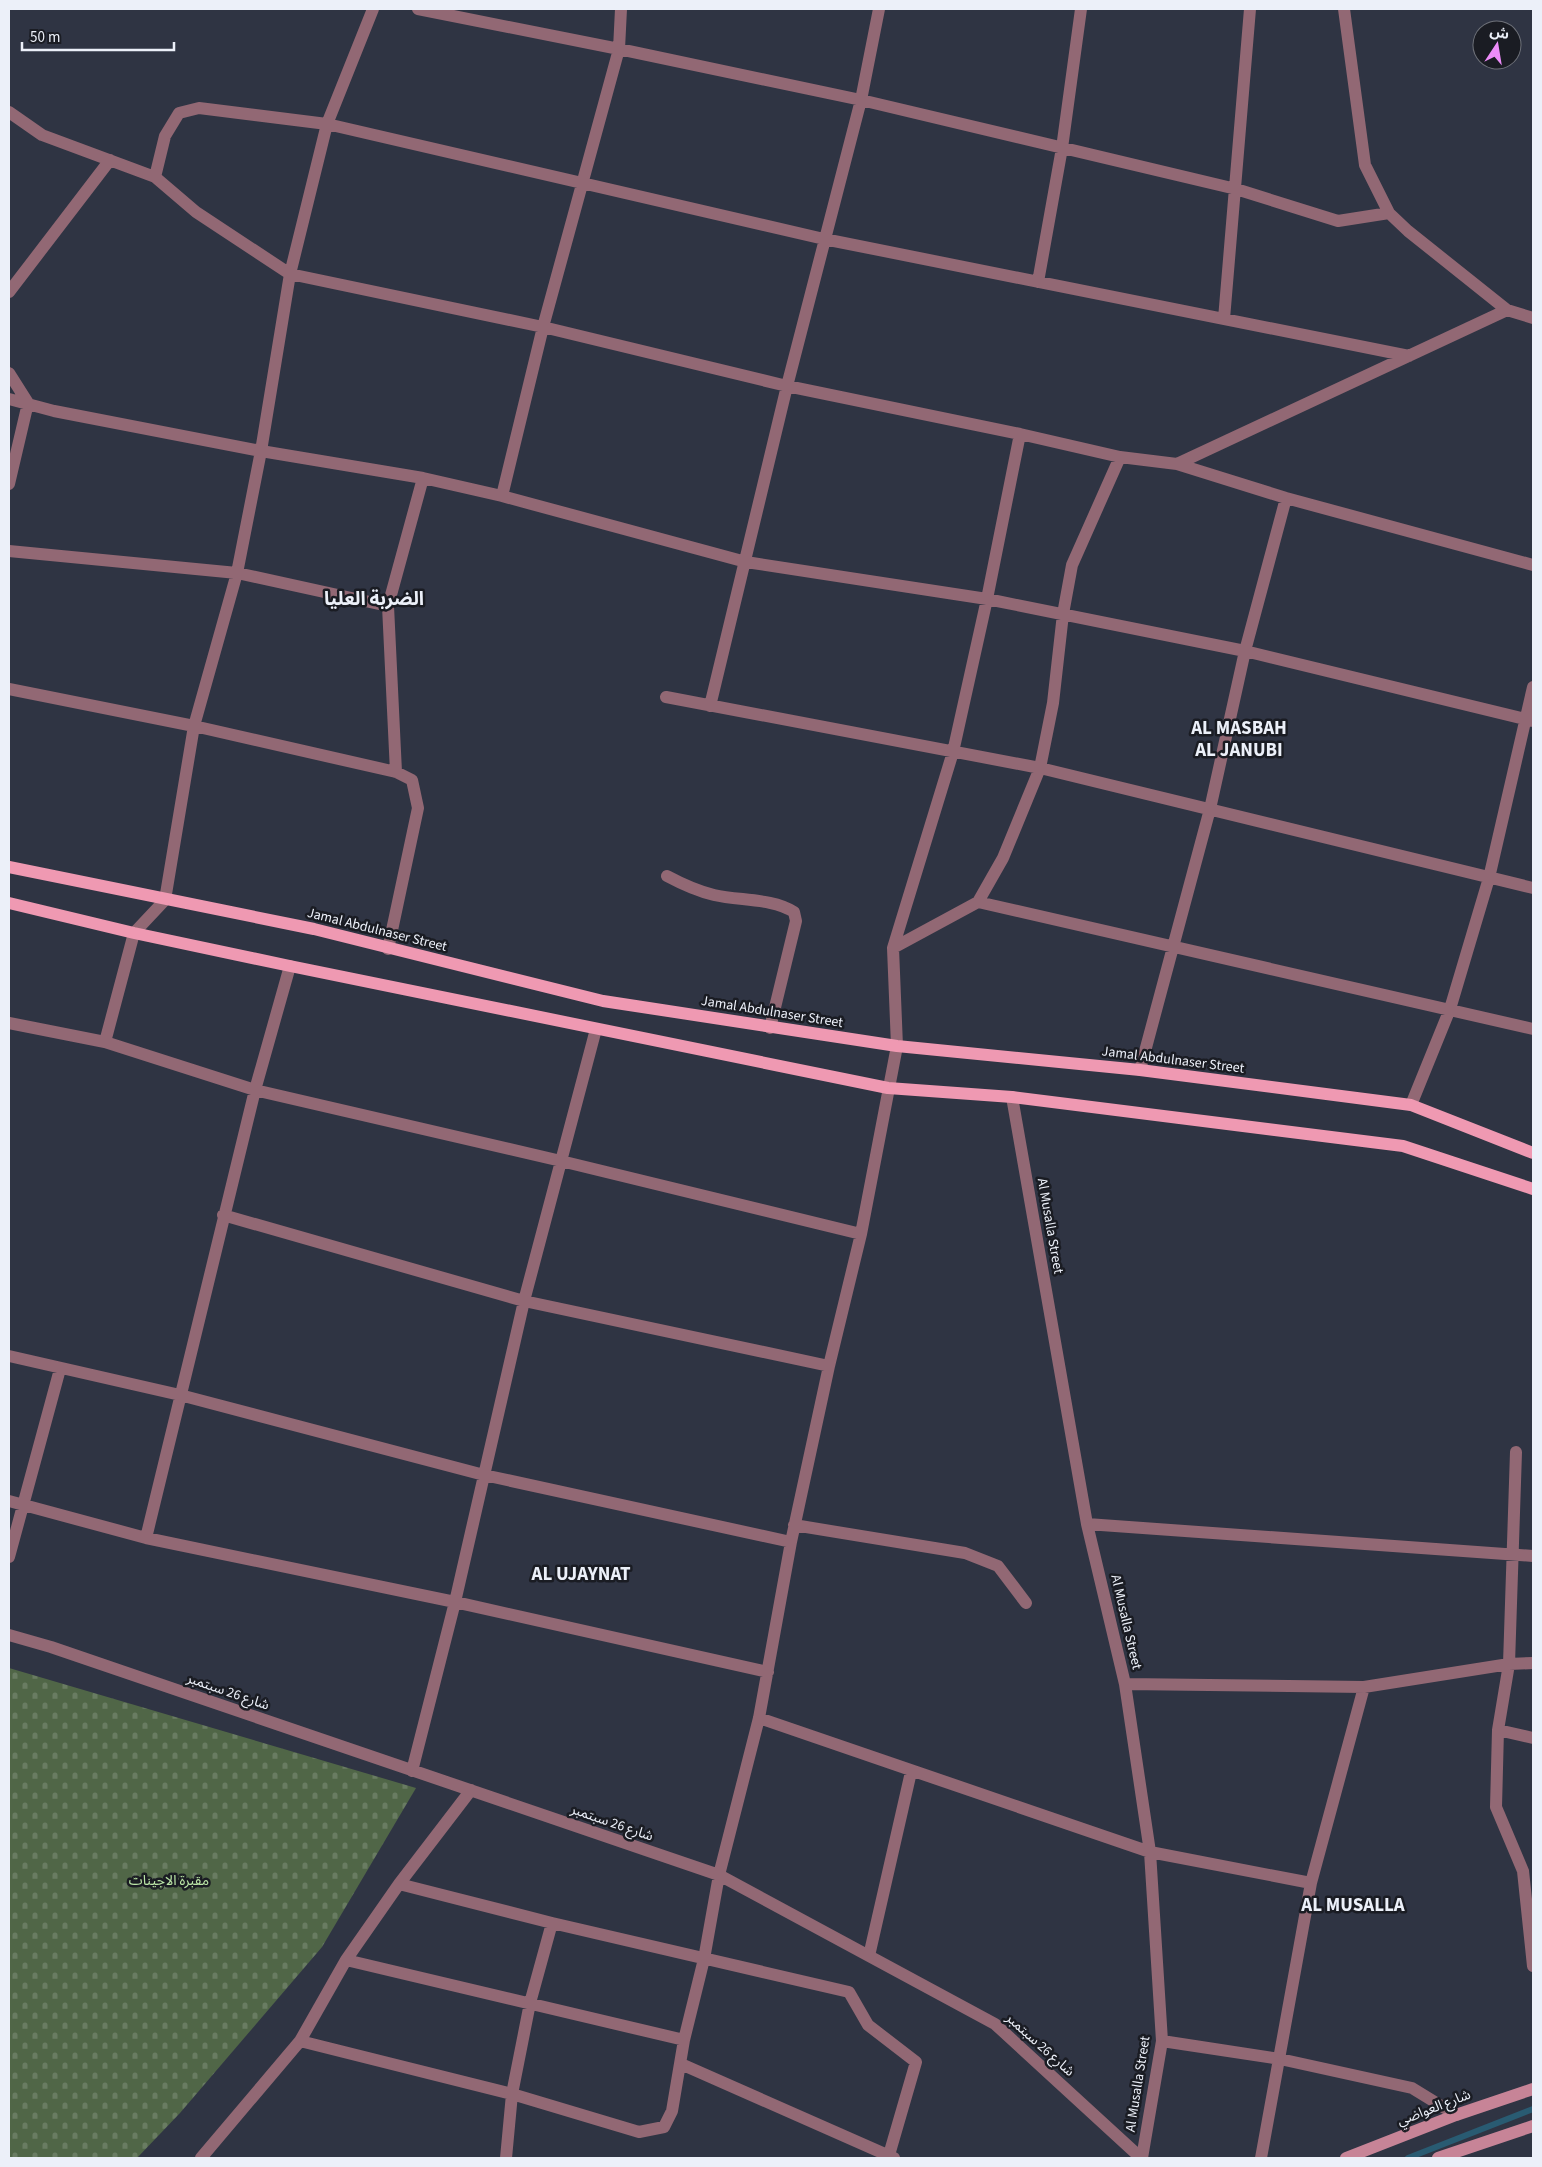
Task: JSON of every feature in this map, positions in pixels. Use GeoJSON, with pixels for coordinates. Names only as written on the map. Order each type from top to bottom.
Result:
{"type":"FeatureCollection","features":[{"type":"Feature","properties":{"kind":"main road","name":"Jamal Abdulnaser Street"},"geometry":{"type":"LineString","coordinates":[[9,867],[314,929],[388,949],[603,1001],[897,1046],[1140,1070],[1412,1105],[1533,1152]]}},
{"type":"Feature","properties":{"kind":"main road"},"geometry":{"type":"LineString","coordinates":[[9,903],[134,933],[290,966],[888,1088],[1012,1097],[1403,1146],[1533,1189]]}},
{"type":"Feature","properties":{"kind":"main road","name":"شارع العواضي"},"geometry":{"type":"LineString","coordinates":[[1346,2158],[1456,2114],[1533,2089]]}},
{"type":"Feature","properties":{"kind":"main road"},"geometry":{"type":"LineString","coordinates":[[1438,2158],[1533,2126]]}},
{"type":"Feature","properties":{"kind":"street"},"geometry":{"type":"LineString","coordinates":[[104,1042],[134,933],[165,900],[194,726],[237,573],[261,451],[290,274],[327,124],[373,9]]}},
{"type":"Feature","properties":{"kind":"street"},"geometry":{"type":"LineString","coordinates":[[418,9],[861,100],[1236,189],[1338,221],[1389,213]]}},
{"type":"Feature","properties":{"kind":"street"},"geometry":{"type":"LineString","coordinates":[[502,496],[543,327],[619,49],[620,9]]}},
{"type":"Feature","properties":{"kind":"street"},"geometry":{"type":"LineString","coordinates":[[710,706],[787,386],[861,100],[879,9]]}},
{"type":"Feature","properties":{"kind":"street"},"geometry":{"type":"LineString","coordinates":[[1038,282],[1062,148],[1081,9]]}},
{"type":"Feature","properties":{"kind":"street"},"geometry":{"type":"LineString","coordinates":[[1224,318],[1250,9]]}},
{"type":"Feature","properties":{"kind":"street"},"geometry":{"type":"LineString","coordinates":[[1344,9],[1364,165],[1389,213],[1408,231],[1507,310],[1533,318]]}},
{"type":"Feature","properties":{"kind":"street"},"geometry":{"type":"LineString","coordinates":[[155,177],[165,136],[179,113],[199,108],[327,124],[824,239],[1410,356]]}},
{"type":"Feature","properties":{"kind":"street"},"geometry":{"type":"LineString","coordinates":[[9,112],[42,135],[155,177],[196,212],[290,274],[543,327],[787,386],[1020,434],[1120,457],[1177,464],[1286,498],[1533,565]]}},
{"type":"Feature","properties":{"kind":"street"},"geometry":{"type":"LineString","coordinates":[[9,292],[110,160]]}},
{"type":"Feature","properties":{"kind":"street"},"geometry":{"type":"LineString","coordinates":[[1177,464],[1507,310]]}},
{"type":"Feature","properties":{"kind":"street"},"geometry":{"type":"LineString","coordinates":[[9,372],[28,403],[9,484]]}},
{"type":"Feature","properties":{"kind":"street"},"geometry":{"type":"LineString","coordinates":[[9,400],[28,403],[54,411],[261,451],[423,478],[502,496],[746,562],[987,599],[1245,651],[1529,720]]}},
{"type":"Feature","properties":{"kind":"street"},"geometry":{"type":"LineString","coordinates":[[300,2041],[512,2094],[639,2132],[664,2127],[672,2111],[684,2040],[704,1958],[719,1875],[759,1718],[794,1525],[829,1366],[861,1234],[897,1046],[893,948],[953,752],[987,599],[1020,434]]}},
{"type":"Feature","properties":{"kind":"street"},"geometry":{"type":"LineString","coordinates":[[893,948],[978,902],[1004,858],[1040,768],[1052,703],[1063,614],[1072,565],[1120,457]]}},
{"type":"Feature","properties":{"kind":"street"},"geometry":{"type":"LineString","coordinates":[[396,772],[388,606],[423,478]]}},
{"type":"Feature","properties":{"kind":"street"},"geometry":{"type":"LineString","coordinates":[[1140,1070],[1210,809],[1245,651],[1286,498]]}},
{"type":"Feature","properties":{"kind":"street"},"geometry":{"type":"LineString","coordinates":[[9,551],[237,573],[388,606]]}},
{"type":"Feature","properties":{"kind":"street"},"geometry":{"type":"LineString","coordinates":[[1412,1105],[1450,1009],[1489,878],[1529,720],[1533,687]]}},
{"type":"Feature","properties":{"kind":"street"},"geometry":{"type":"LineString","coordinates":[[9,689],[194,726],[396,772],[412,780],[418,808],[388,949]]}},
{"type":"Feature","properties":{"kind":"street"},"geometry":{"type":"LineString","coordinates":[[666,697],[1040,768],[1533,888]]}},
{"type":"Feature","properties":{"kind":"street"},"geometry":{"type":"LineString","coordinates":[[667,876],[688,887],[714,895],[784,906],[794,912],[796,921],[770,1028]]}},
{"type":"Feature","properties":{"kind":"street"},"geometry":{"type":"LineString","coordinates":[[978,902],[1173,945],[1533,1029]]}},
{"type":"Feature","properties":{"kind":"street"},"geometry":{"type":"LineString","coordinates":[[146,1538],[254,1090],[290,966]]}},
{"type":"Feature","properties":{"kind":"street"},"geometry":{"type":"LineString","coordinates":[[9,1023],[104,1042],[254,1090],[561,1161],[861,1234]]}},
{"type":"Feature","properties":{"kind":"street"},"geometry":{"type":"LineString","coordinates":[[412,1771],[455,1602],[524,1301],[596,1029]]}},
{"type":"Feature","properties":{"kind":"street","name":"Al Musalla Street"},"geometry":{"type":"LineString","coordinates":[[1012,1097],[1087,1524],[1125,1684],[1150,1852],[1162,2041],[1142,2158]]}},
{"type":"Feature","properties":{"kind":"street"},"geometry":{"type":"LineString","coordinates":[[223,1215],[524,1301],[829,1366]]}},
{"type":"Feature","properties":{"kind":"street"},"geometry":{"type":"LineString","coordinates":[[9,1356],[180,1395],[484,1475],[791,1542]]}},
{"type":"Feature","properties":{"kind":"street"},"geometry":{"type":"LineString","coordinates":[[9,1557],[60,1369]]}},
{"type":"Feature","properties":{"kind":"street"},"geometry":{"type":"LineString","coordinates":[[1516,1452],[1509,1664],[1498,1730],[1496,1807],[1528,1873],[1533,1966]]}},
{"type":"Feature","properties":{"kind":"street"},"geometry":{"type":"LineString","coordinates":[[9,1501],[146,1538],[455,1602],[768,1672]]}},
{"type":"Feature","properties":{"kind":"street"},"geometry":{"type":"LineString","coordinates":[[1087,1524],[1512,1556],[1533,1556]]}},
{"type":"Feature","properties":{"kind":"street"},"geometry":{"type":"LineString","coordinates":[[794,1525],[965,1553],[998,1566],[1026,1603]]}},
{"type":"Feature","properties":{"kind":"street","name":"شارع 26 سبتمبر"},"geometry":{"type":"LineString","coordinates":[[9,1635],[52,1647],[719,1875],[996,2024],[1142,2158]]}},
{"type":"Feature","properties":{"kind":"street"},"geometry":{"type":"LineString","coordinates":[[1125,1684],[1364,1687],[1509,1664],[1533,1663]]}},
{"type":"Feature","properties":{"kind":"street"},"geometry":{"type":"LineString","coordinates":[[1261,2158],[1311,1883],[1364,1687]]}},
{"type":"Feature","properties":{"kind":"street"},"geometry":{"type":"LineString","coordinates":[[759,1718],[1150,1852],[1311,1883]]}},
{"type":"Feature","properties":{"kind":"street"},"geometry":{"type":"LineString","coordinates":[[1498,1730],[1533,1738]]}},
{"type":"Feature","properties":{"kind":"street"},"geometry":{"type":"LineString","coordinates":[[869,1956],[912,1772]]}},
{"type":"Feature","properties":{"kind":"street"},"geometry":{"type":"LineString","coordinates":[[201,2158],[300,2041],[346,1960],[400,1884],[471,1790]]}},
{"type":"Feature","properties":{"kind":"street"},"geometry":{"type":"LineString","coordinates":[[400,1884],[552,1923],[849,1992],[868,2025],[916,2062],[892,2157],[681,2064]]}},
{"type":"Feature","properties":{"kind":"street"},"geometry":{"type":"LineString","coordinates":[[506,2158],[512,2094],[530,2003],[552,1923]]}},
{"type":"Feature","properties":{"kind":"street"},"geometry":{"type":"LineString","coordinates":[[346,1960],[684,2040]]}},
{"type":"Feature","properties":{"kind":"street"},"geometry":{"type":"LineString","coordinates":[[1162,2041],[1280,2059],[1412,2088],[1456,2114]]}},
{"type":"Feature","properties":{"kind":"green space","name":"مقبرة الاجينات"},"geometry":{"type":"Polygon","coordinates":[[[9,1668],[416,1788],[322,1947],[180,2113],[137,2158],[9,2158],[9,1668]]]}},
{"type":"Feature","properties":{"kind":"waterway"},"geometry":{"type":"LineString","coordinates":[[1408,2158],[1533,2109]]}},
{"type":"Feature","properties":{"kind":"district","name":"الضربة العليا"},"geometry":{"type":"Point","coordinates":[374,599]}},
{"type":"Feature","properties":{"kind":"district","name":"AL MASBAH AL JANUBI"},"geometry":{"type":"Point","coordinates":[1239,739]}},
{"type":"Feature","properties":{"kind":"district","name":"AL UJAYNAT"},"geometry":{"type":"Point","coordinates":[581,1574]}},
{"type":"Feature","properties":{"kind":"district","name":"AL MUSALLA"},"geometry":{"type":"Point","coordinates":[1353,1905]}}]}
